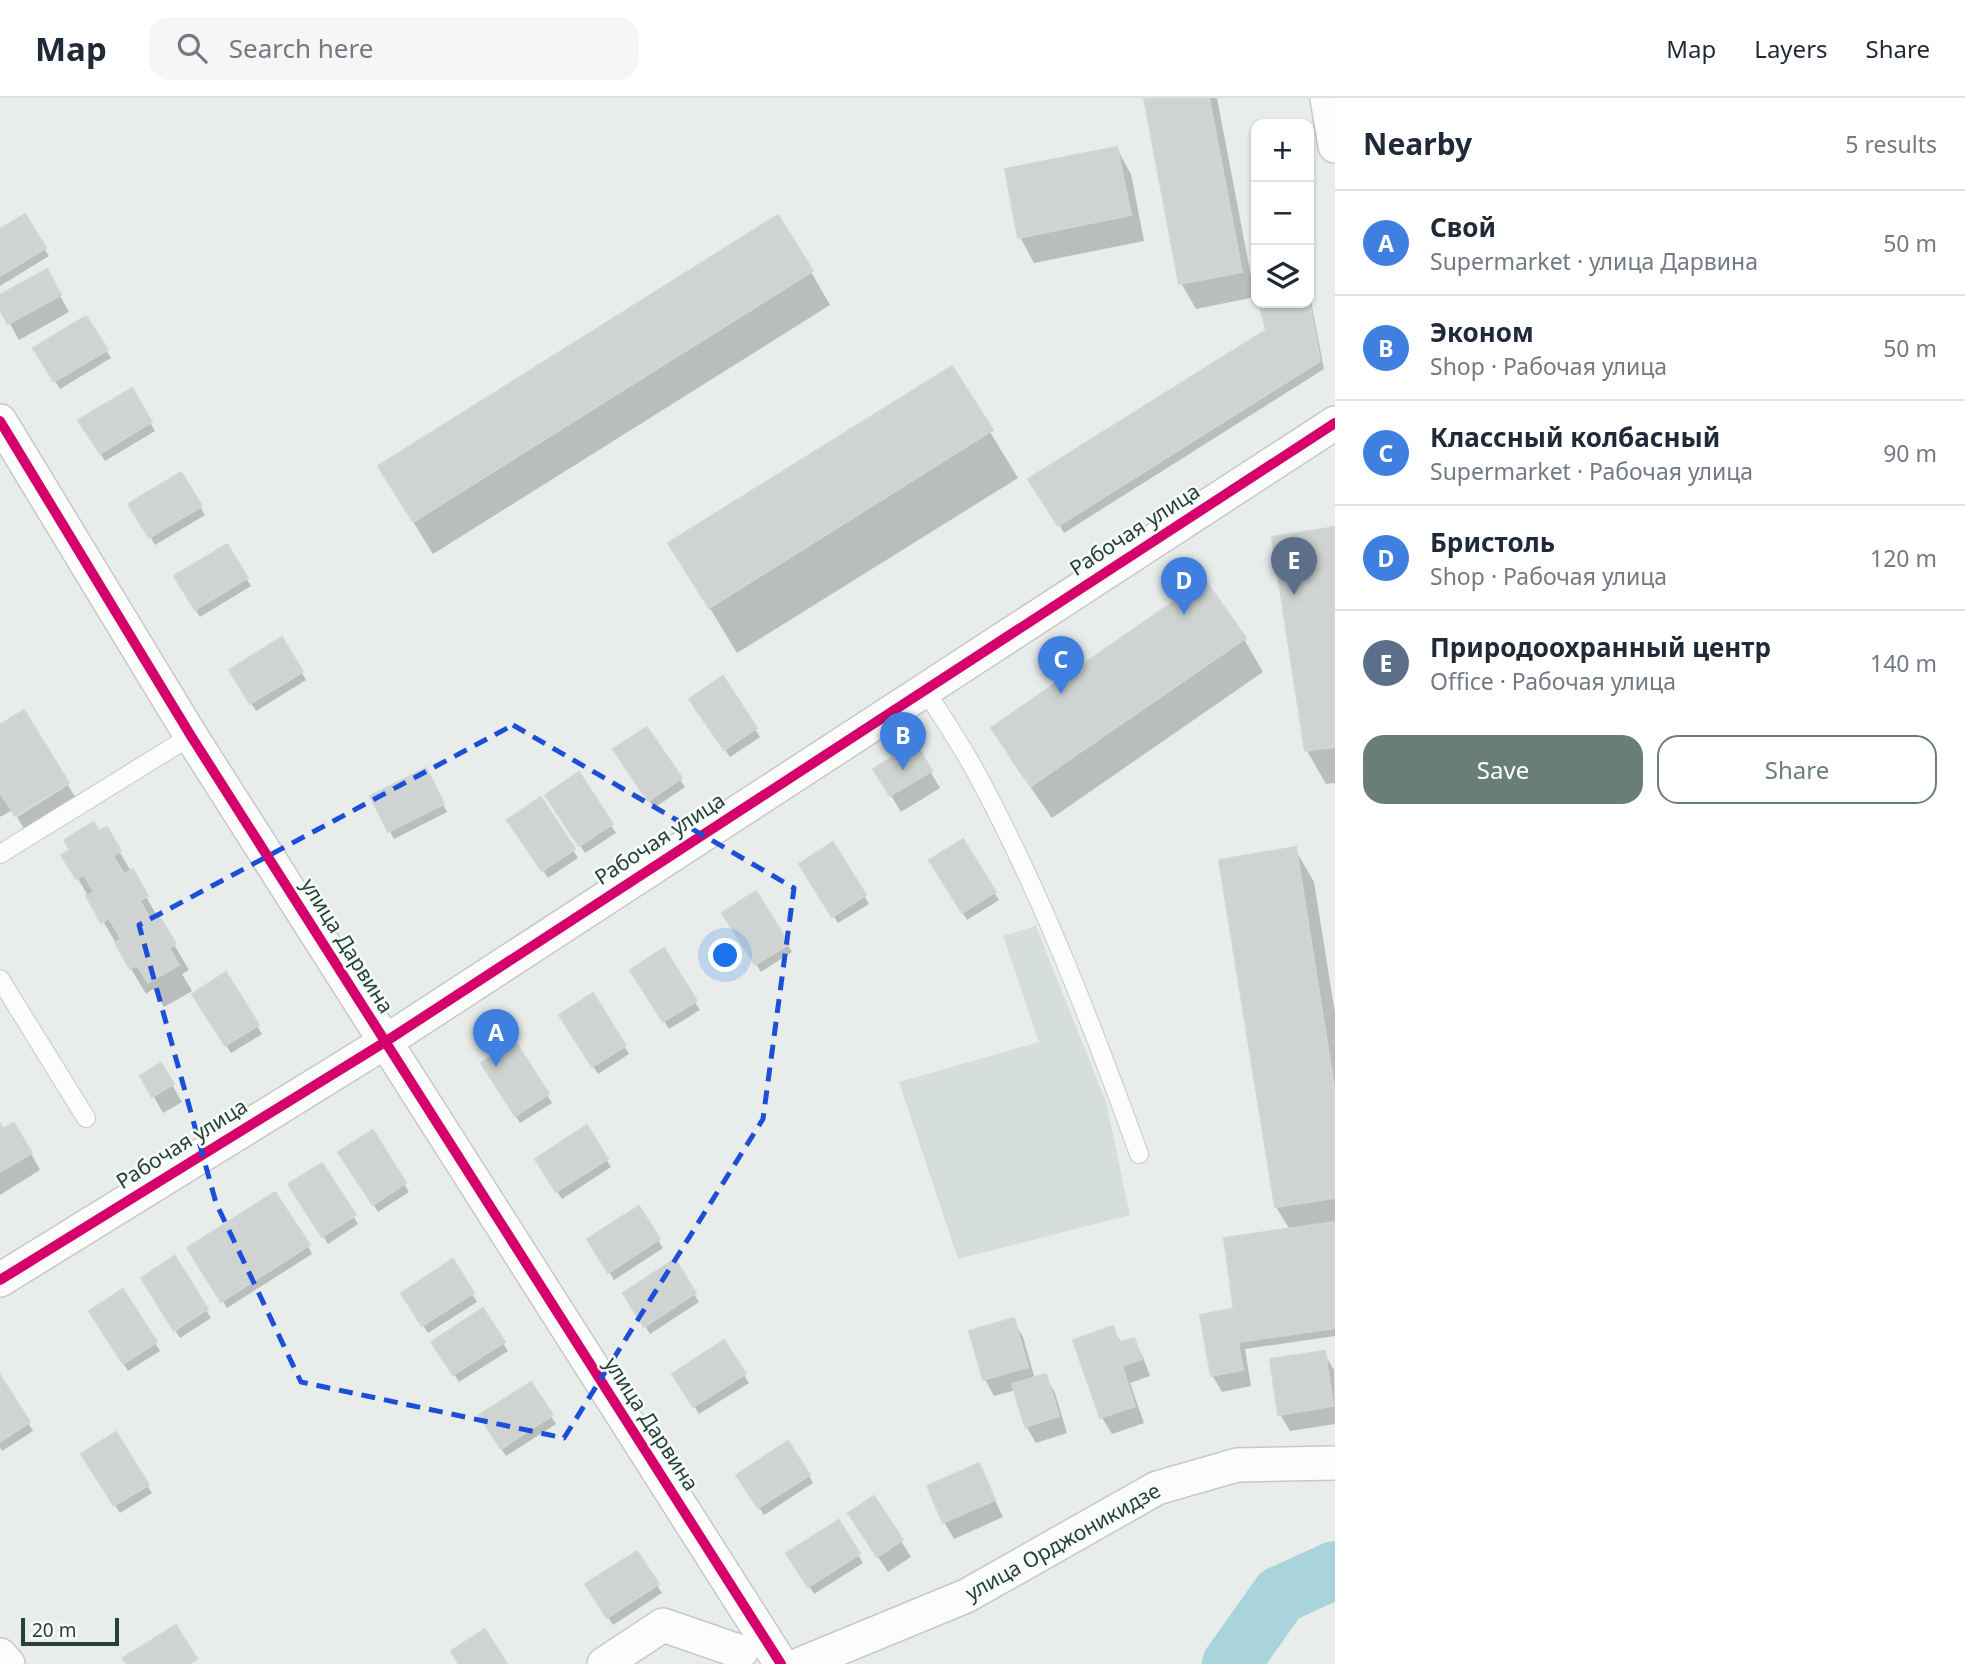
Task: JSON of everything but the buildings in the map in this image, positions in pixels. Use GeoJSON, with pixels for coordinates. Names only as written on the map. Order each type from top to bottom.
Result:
{"type":"FeatureCollection","features":[{"type":"Feature","properties":{"kind":"street"},"geometry":{"type":"LineString","coordinates":[[1327,98],[1335,146]]}},
{"type":"Feature","properties":{"kind":"street","name":"улица Дарвина"},"geometry":{"type":"LineString","coordinates":[[0,421],[191,736],[781,1664]]}},
{"type":"Feature","properties":{"kind":"street","name":"Рабочая улица"},"geometry":{"type":"LineString","coordinates":[[0,1280],[384,1042],[1335,423]]}},
{"type":"Feature","properties":{"kind":"street","name":"улица Орджоникидзе"},"geometry":{"type":"LineString","coordinates":[[801,1664],[966,1595],[1157,1488],[1237,1465],[1335,1463]]}},
{"type":"Feature","properties":{"kind":"street"},"geometry":{"type":"LineString","coordinates":[[604,1664],[663,1625],[748,1660]]}},
{"type":"Feature","properties":{"kind":"street"},"geometry":{"type":"LineString","coordinates":[[0,1655],[8,1664]]}},
{"type":"Feature","properties":{"kind":"lane"},"geometry":{"type":"LineString","coordinates":[[925,690],[978,774],[1035,891],[1091,1022],[1139,1154]]}},
{"type":"Feature","properties":{"kind":"lane"},"geometry":{"type":"LineString","coordinates":[[0,854],[191,736]]}},
{"type":"Feature","properties":{"kind":"lane"},"geometry":{"type":"LineString","coordinates":[[0,979],[86,1118]]}},
{"type":"Feature","properties":{"kind":"highlighted area"},"geometry":{"type":"Polygon","coordinates":[[[513,725],[794,888],[763,1119],[564,1438],[301,1382],[216,1203],[139,925],[513,725]]]}},
{"type":"Feature","properties":{"kind":"shaded area"},"geometry":{"type":"Polygon","coordinates":[[[1036,926],[1106,1102],[1130,1215],[958,1259],[899,1082],[1039,1042],[1003,936],[1036,926]]]}},
{"type":"Feature","properties":{"kind":"waterway"},"geometry":{"type":"LineString","coordinates":[[1231,1664],[1280,1595],[1335,1570]]}},
{"type":"Feature","properties":{"kind":"cycle path"},"geometry":{"type":"LineString","coordinates":[[0,421],[191,736],[781,1664]]}},
{"type":"Feature","properties":{"kind":"cycle path"},"geometry":{"type":"LineString","coordinates":[[0,1280],[385,1042],[1335,423]]}},
{"type":"Feature","properties":{"kind":"place","name":"Природоохранный центр"},"geometry":{"type":"Point","coordinates":[1294,595]}},
{"type":"Feature","properties":{"kind":"place","name":"Бристоль"},"geometry":{"type":"Point","coordinates":[1184,615]}},
{"type":"Feature","properties":{"kind":"place","name":"Классный колбасный"},"geometry":{"type":"Point","coordinates":[1061,694]}},
{"type":"Feature","properties":{"kind":"place","name":"Эконом"},"geometry":{"type":"Point","coordinates":[903,770]}},
{"type":"Feature","properties":{"kind":"place","name":"Свой"},"geometry":{"type":"Point","coordinates":[496,1067]}}]}
